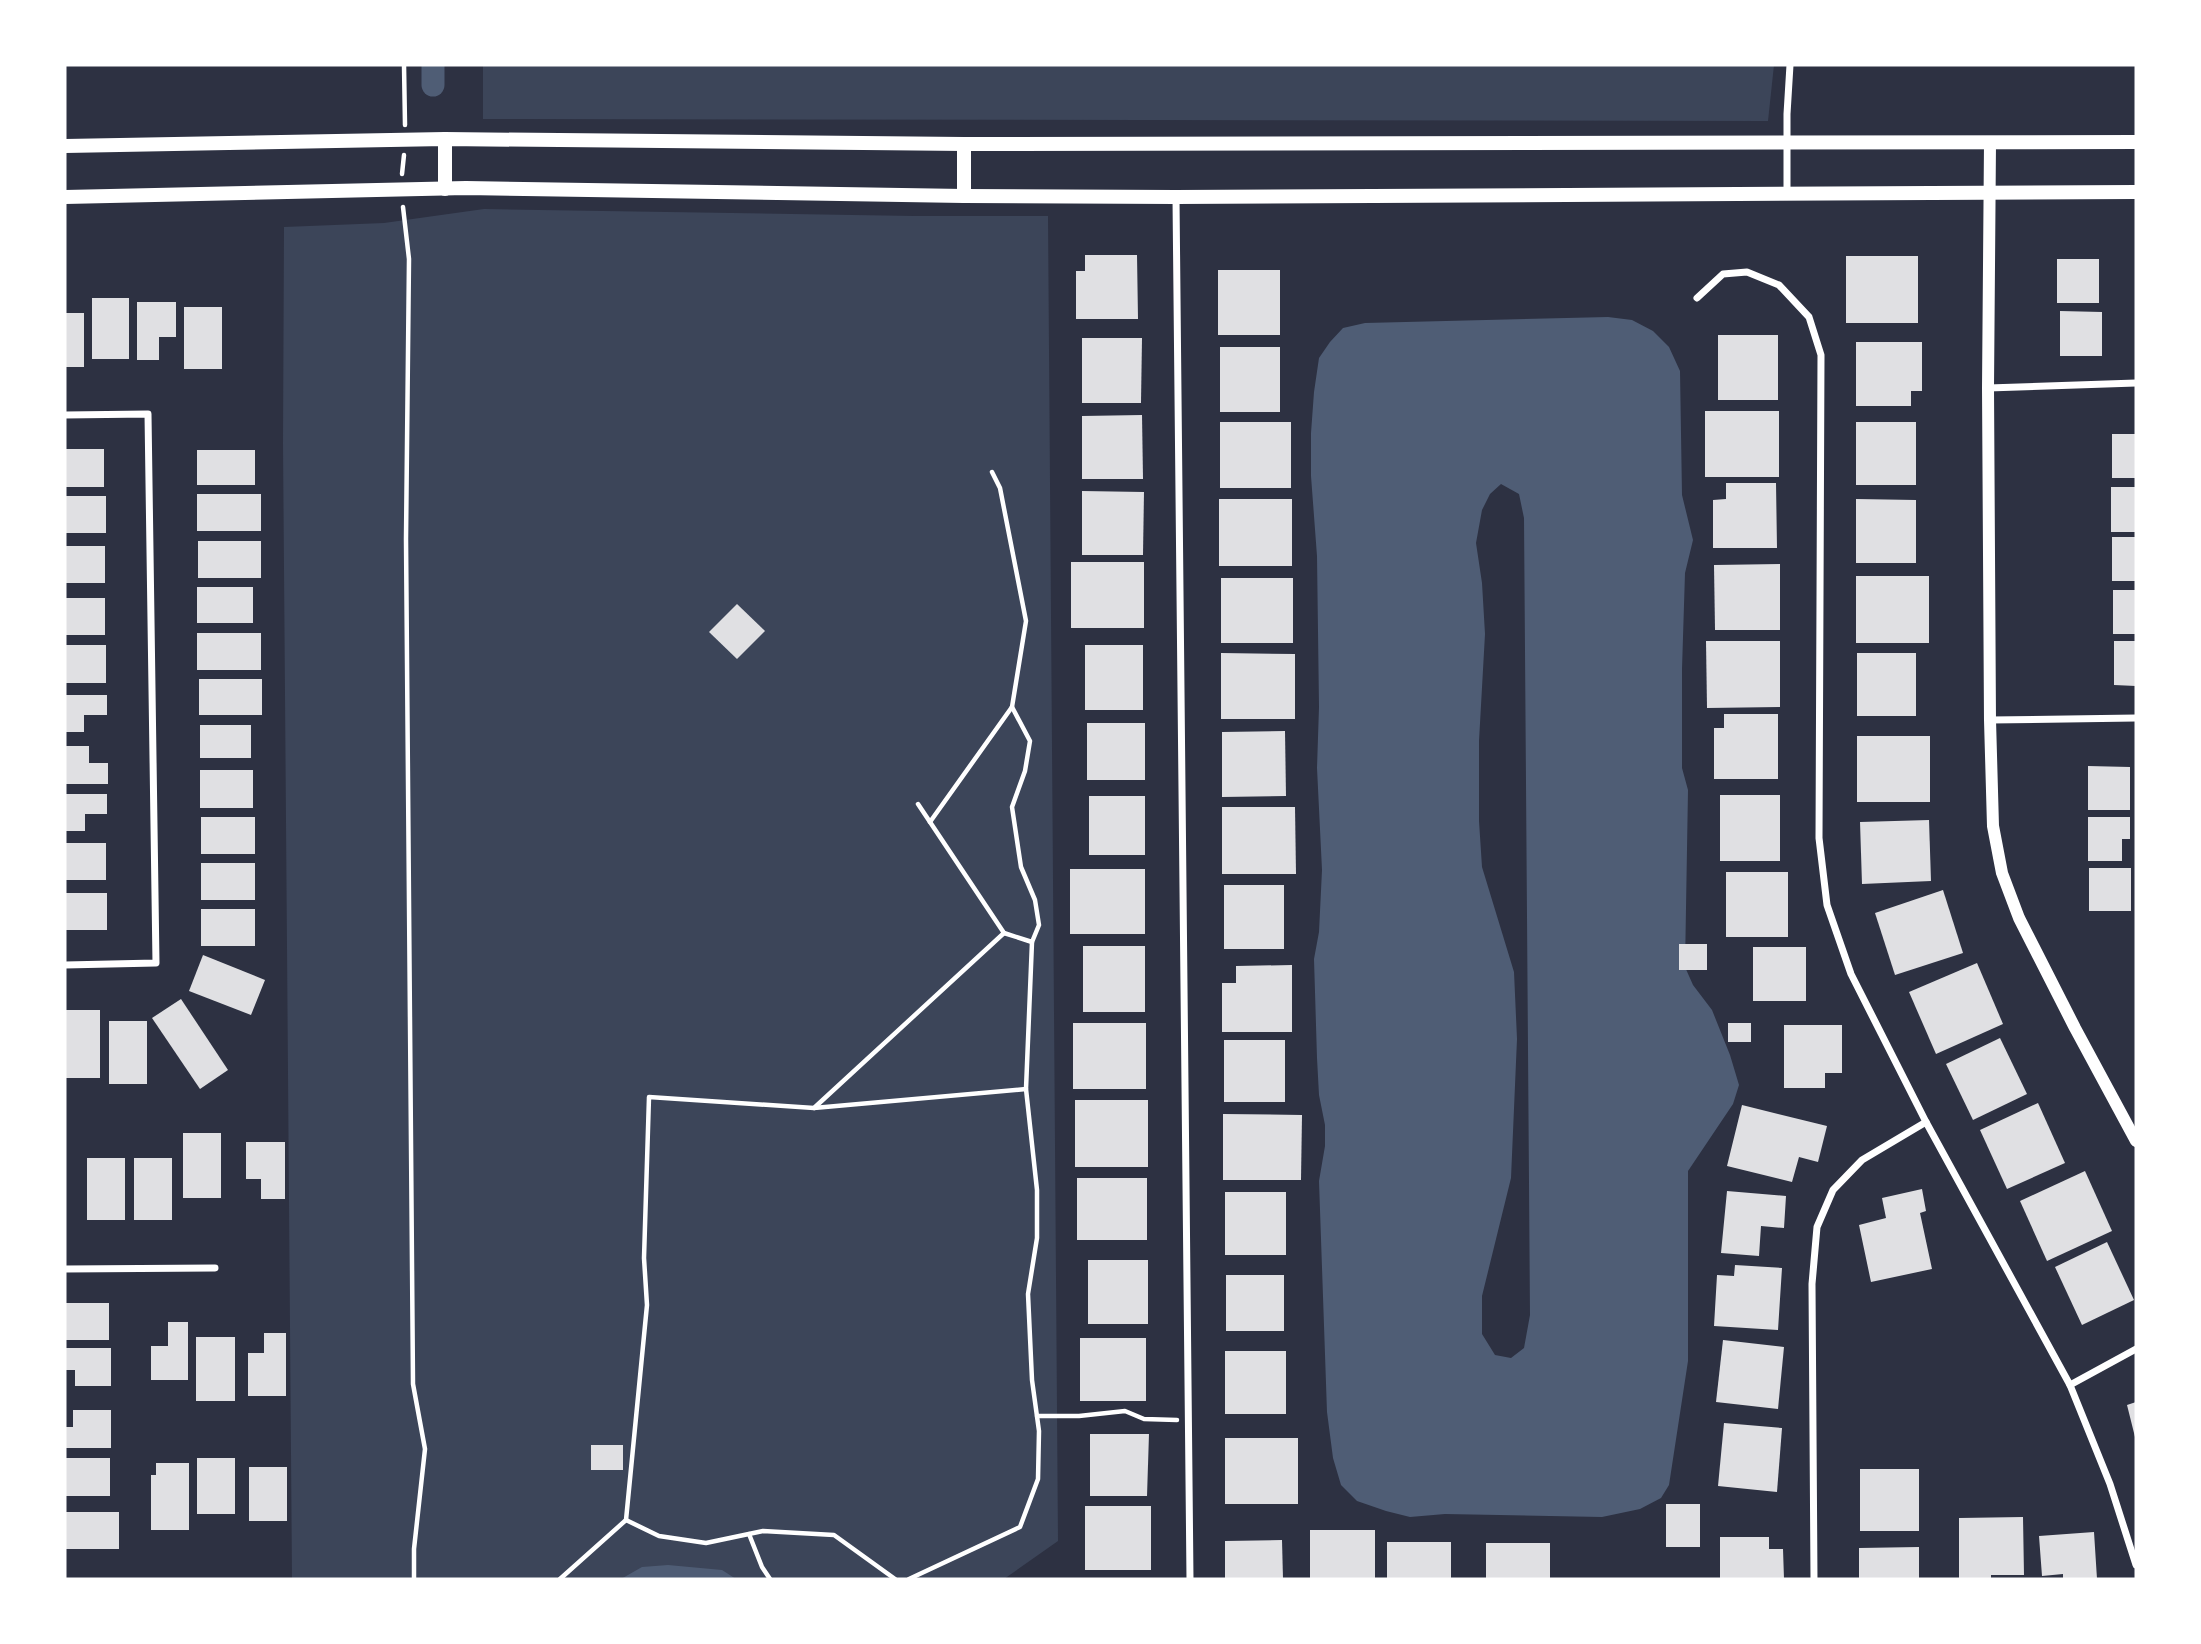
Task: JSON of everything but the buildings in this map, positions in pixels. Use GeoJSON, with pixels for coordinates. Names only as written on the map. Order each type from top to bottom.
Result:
{"type":"FeatureCollection","features":[{"type":"Feature","properties":{"kind":"main road"},"geometry":{"type":"LineString","coordinates":[[65,146],[405,139],[964,144],[2136,142]]}},
{"type":"Feature","properties":{"kind":"main road"},"geometry":{"type":"LineString","coordinates":[[445,139],[445,189]]}},
{"type":"Feature","properties":{"kind":"main road"},"geometry":{"type":"LineString","coordinates":[[964,144],[964,196]]}},
{"type":"Feature","properties":{"kind":"main road"},"geometry":{"type":"LineString","coordinates":[[65,197],[445,189],[1176,197],[2136,192]]}},
{"type":"Feature","properties":{"kind":"street"},"geometry":{"type":"LineString","coordinates":[[1787,194],[1790,65]]}},
{"type":"Feature","properties":{"kind":"street"},"geometry":{"type":"LineString","coordinates":[[1990,143],[1988,388],[1993,826],[2002,873],[2025,930],[2136,1141]]}},
{"type":"Feature","properties":{"kind":"street"},"geometry":{"type":"LineString","coordinates":[[1176,197],[1190,1579]]}},
{"type":"Feature","properties":{"kind":"street"},"geometry":{"type":"LineString","coordinates":[[1696,298],[1723,274],[1747,271],[1779,285],[1809,317],[1821,355],[1819,838],[1827,905],[1851,974],[1926,1122],[2070,1385],[2110,1484],[2136,1565]]}},
{"type":"Feature","properties":{"kind":"street"},"geometry":{"type":"LineString","coordinates":[[1988,388],[2136,383]]}},
{"type":"Feature","properties":{"kind":"street"},"geometry":{"type":"LineString","coordinates":[[65,415],[148,414],[156,963],[65,965]]}},
{"type":"Feature","properties":{"kind":"street"},"geometry":{"type":"LineString","coordinates":[[1990,720],[2136,718]]}},
{"type":"Feature","properties":{"kind":"street"},"geometry":{"type":"LineString","coordinates":[[1814,1579],[1812,1284],[1817,1227],[1833,1190],[1862,1160],[1926,1122]]}},
{"type":"Feature","properties":{"kind":"street"},"geometry":{"type":"LineString","coordinates":[[65,1269],[215,1268]]}},
{"type":"Feature","properties":{"kind":"street"},"geometry":{"type":"LineString","coordinates":[[2070,1385],[2136,1349]]}},
{"type":"Feature","properties":{"kind":"path"},"geometry":{"type":"LineString","coordinates":[[404,65],[405,139],[401,191],[409,259],[406,539],[413,1384],[425,1449],[414,1549],[414,1579]]}},
{"type":"Feature","properties":{"kind":"path"},"geometry":{"type":"LineString","coordinates":[[930,822],[1012,707],[1026,621],[1000,488],[992,472]]}},
{"type":"Feature","properties":{"kind":"path"},"geometry":{"type":"LineString","coordinates":[[909,1579],[1020,1527],[1038,1479],[1039,1432],[1032,1380],[1028,1294],[1037,1238],[1037,1190],[1026,1089],[1032,942],[1039,925],[1035,900],[1021,867],[1012,807],[1025,771],[1030,741],[1012,707]]}},
{"type":"Feature","properties":{"kind":"path"},"geometry":{"type":"LineString","coordinates":[[918,803],[1004,933],[1032,942]]}},
{"type":"Feature","properties":{"kind":"path"},"geometry":{"type":"LineString","coordinates":[[814,1108],[1004,933]]}},
{"type":"Feature","properties":{"kind":"path"},"geometry":{"type":"LineString","coordinates":[[560,1579],[626,1520],[646,1305],[644,1258],[649,1097],[814,1108],[1026,1089]]}},
{"type":"Feature","properties":{"kind":"path"},"geometry":{"type":"LineString","coordinates":[[1037,1416],[1079,1416],[1125,1410],[1144,1419],[1188,1420]]}},
{"type":"Feature","properties":{"kind":"path"},"geometry":{"type":"LineString","coordinates":[[626,1520],[659,1536],[706,1543],[763,1531],[834,1535],[895,1579]]}},
{"type":"Feature","properties":{"kind":"path"},"geometry":{"type":"LineString","coordinates":[[749,1534],[762,1567],[770,1579]]}},
{"type":"Feature","properties":{"kind":"shaded area"},"geometry":{"type":"Polygon","coordinates":[[[483,65],[1774,65],[1768,121],[483,119],[483,65]]]}},
{"type":"Feature","properties":{"kind":"shaded area"},"geometry":{"type":"Polygon","coordinates":[[[484,209],[1048,216],[1058,1541],[1004,1579],[292,1579],[283,443],[284,227],[384,223],[484,209]]]}},
{"type":"Feature","properties":{"kind":"shaded area"},"geometry":{"type":"Polygon","coordinates":[[[1608,317],[1632,320],[1653,331],[1669,347],[1680,371],[1682,495],[1693,540],[1685,573],[1682,669],[1682,768],[1688,790],[1685,967],[1693,985],[1712,1010],[1739,1085],[1733,1104],[1688,1171],[1688,1361],[1669,1485],[1661,1498],[1640,1509],[1602,1517],[1445,1514],[1410,1517],[1357,1501],[1341,1485],[1333,1458],[1327,1412],[1319,1181],[1325,1146],[1325,1125],[1319,1095],[1314,959],[1319,932],[1322,870],[1317,768],[1317,556],[1311,433],[1319,358],[1343,328],[1365,323],[1608,317]],[[1501,484],[1490,494],[1482,510],[1476,543],[1485,634],[1479,741],[1482,867],[1514,972],[1517,1039],[1511,1178],[1482,1296],[1482,1334],[1495,1355],[1511,1358],[1524,1348],[1530,1315],[1524,518],[1519,494],[1501,484]]]}},
{"type":"Feature","properties":{"kind":"shaded area"},"geometry":{"type":"Polygon","coordinates":[[[668,1565],[722,1570],[736,1579],[621,1579],[642,1567],[668,1565]]]}},
{"type":"Feature","properties":{"kind":"waterway"},"geometry":{"type":"LineString","coordinates":[[433,65],[433,85]]}}]}
